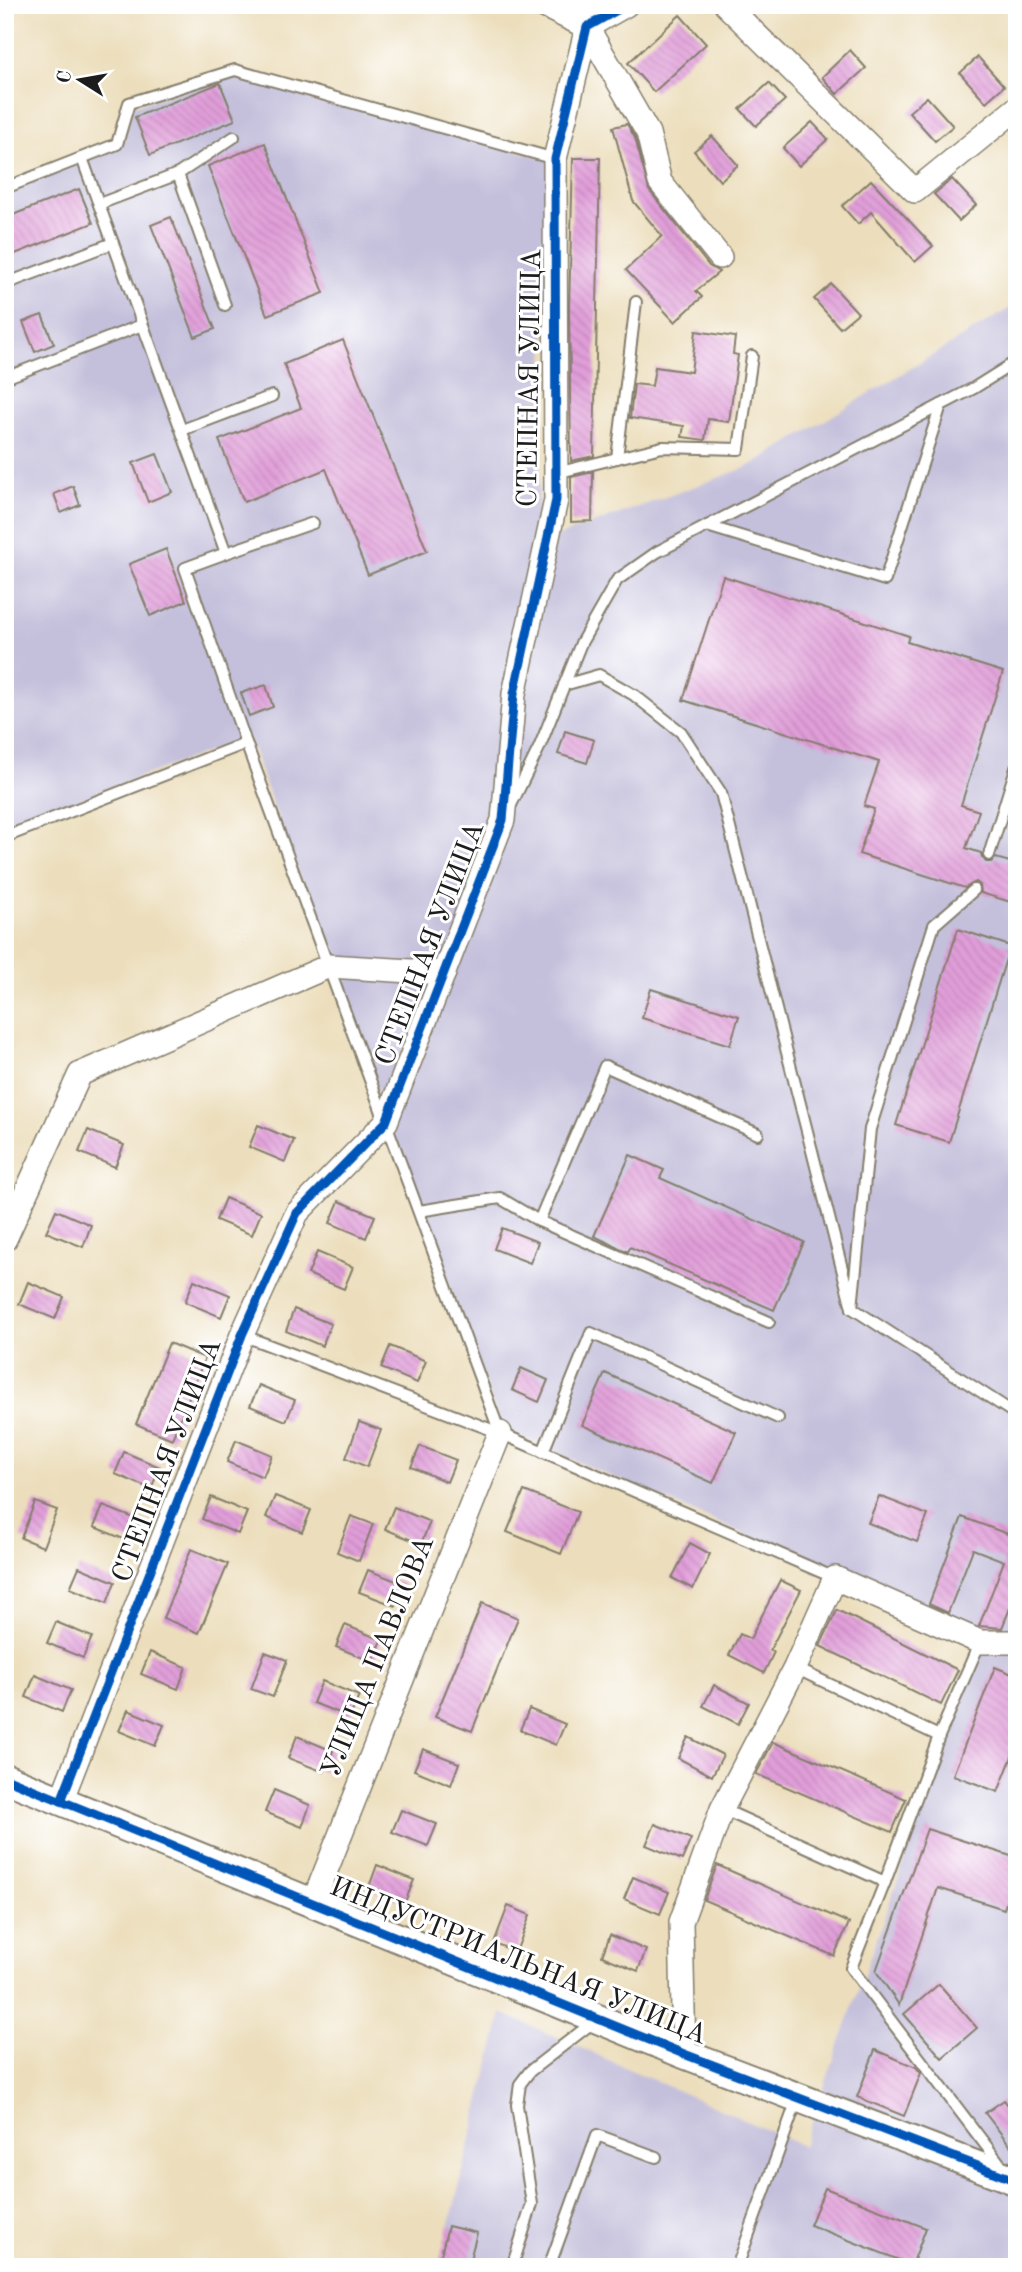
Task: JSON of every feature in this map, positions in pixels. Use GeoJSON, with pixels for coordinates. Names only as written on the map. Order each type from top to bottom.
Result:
{"type":"FeatureCollection","features":[{"type":"Feature","properties":{"kind":"street"},"geometry":{"type":"LineString","coordinates":[[542,5],[587,27],[648,133],[660,182],[720,257]]}},
{"type":"Feature","properties":{"kind":"street"},"geometry":{"type":"LineString","coordinates":[[587,27],[626,5]]}},
{"type":"Feature","properties":{"kind":"street"},"geometry":{"type":"LineString","coordinates":[[726,5],[915,191],[1017,108]]}},
{"type":"Feature","properties":{"kind":"street","name":"СТЕПНАЯ УЛИЦА"},"geometry":{"type":"LineString","coordinates":[[61,1801],[242,1335],[297,1213],[386,1122],[503,820],[514,694],[556,500],[555,159],[587,27]]}},
{"type":"Feature","properties":{"kind":"street","name":"СТЕПНАЯ УЛИЦА"},"geometry":{"type":"LineString","coordinates":[[5,1240],[80,1074],[329,966],[444,973]]}},
{"type":"Feature","properties":{"kind":"street","name":"УЛИЦА ПАВЛОВА"},"geometry":{"type":"LineString","coordinates":[[313,1903],[500,1433]]}},
{"type":"Feature","properties":{"kind":"street"},"geometry":{"type":"LineString","coordinates":[[684,2054],[681,1922],[722,1809],[794,1668],[835,1578],[980,1642],[1017,1642]]}},
{"type":"Feature","properties":{"kind":"street","name":"ИНДУСТРИАЛЬНАЯ УЛИЦА"},"geometry":{"type":"LineString","coordinates":[[6,1782],[61,1801],[684,2054],[1014,2180]]}},
{"type":"Feature","properties":{"kind":"lane"},"geometry":{"type":"LineString","coordinates":[[5,188],[117,144],[130,103],[235,70],[555,159]]}},
{"type":"Feature","properties":{"kind":"lane"},"geometry":{"type":"LineString","coordinates":[[99,204],[178,174],[234,137]]}},
{"type":"Feature","properties":{"kind":"lane"},"geometry":{"type":"LineString","coordinates":[[82,158],[226,553]]}},
{"type":"Feature","properties":{"kind":"lane"},"geometry":{"type":"LineString","coordinates":[[178,174],[225,305]]}},
{"type":"Feature","properties":{"kind":"lane"},"geometry":{"type":"LineString","coordinates":[[5,284],[113,243]]}},
{"type":"Feature","properties":{"kind":"lane"},"geometry":{"type":"LineString","coordinates":[[617,458],[636,302]]}},
{"type":"Feature","properties":{"kind":"lane"},"geometry":{"type":"LineString","coordinates":[[5,378],[142,325]]}},
{"type":"Feature","properties":{"kind":"lane"},"geometry":{"type":"LineString","coordinates":[[556,473],[662,447],[738,449],[752,356]]}},
{"type":"Feature","properties":{"kind":"lane"},"geometry":{"type":"LineString","coordinates":[[503,820],[539,747],[580,643],[617,580],[657,552],[974,388],[1017,361]]}},
{"type":"Feature","properties":{"kind":"lane"},"geometry":{"type":"LineString","coordinates":[[182,430],[272,396]]}},
{"type":"Feature","properties":{"kind":"lane"},"geometry":{"type":"LineString","coordinates":[[707,526],[886,580],[941,405]]}},
{"type":"Feature","properties":{"kind":"lane"},"geometry":{"type":"LineString","coordinates":[[313,523],[185,568],[246,743],[500,1433]]}},
{"type":"Feature","properties":{"kind":"lane"},"geometry":{"type":"LineString","coordinates":[[564,685],[599,675],[634,695],[681,732],[721,793],[852,1308],[1017,1415]]}},
{"type":"Feature","properties":{"kind":"lane"},"geometry":{"type":"LineString","coordinates":[[5,837],[246,743]]}},
{"type":"Feature","properties":{"kind":"lane"},"geometry":{"type":"LineString","coordinates":[[989,855],[1017,765]]}},
{"type":"Feature","properties":{"kind":"lane"},"geometry":{"type":"LineString","coordinates":[[852,1308],[870,1129],[934,925],[974,890]]}},
{"type":"Feature","properties":{"kind":"lane"},"geometry":{"type":"LineString","coordinates":[[540,1221],[605,1066],[758,1134]]}},
{"type":"Feature","properties":{"kind":"lane"},"geometry":{"type":"LineString","coordinates":[[418,1212],[500,1198],[540,1221],[769,1322]]}},
{"type":"Feature","properties":{"kind":"lane"},"geometry":{"type":"LineString","coordinates":[[543,1452],[591,1333],[778,1418]]}},
{"type":"Feature","properties":{"kind":"lane"},"geometry":{"type":"LineString","coordinates":[[242,1335],[500,1433],[835,1578]]}},
{"type":"Feature","properties":{"kind":"lane"},"geometry":{"type":"LineString","coordinates":[[980,1642],[939,1736],[851,1968],[1014,2180]]}},
{"type":"Feature","properties":{"kind":"lane"},"geometry":{"type":"LineString","coordinates":[[794,1668],[939,1736]]}},
{"type":"Feature","properties":{"kind":"lane"},"geometry":{"type":"LineString","coordinates":[[722,1809],[885,1882]]}},
{"type":"Feature","properties":{"kind":"lane"},"geometry":{"type":"LineString","coordinates":[[512,2267],[532,2204],[517,2105],[520,2084],[530,2071],[598,2019]]}},
{"type":"Feature","properties":{"kind":"lane"},"geometry":{"type":"LineString","coordinates":[[737,2267],[798,2098]]}},
{"type":"Feature","properties":{"kind":"lane"},"geometry":{"type":"LineString","coordinates":[[549,2267],[597,2135],[656,2157]]}},
{"type":"Feature","properties":{"kind":"shaded area"},"geometry":{"type":"Polygon","coordinates":[[[235,73],[552,160],[537,544],[748,467],[1017,304],[1017,2267],[439,2267],[502,2013],[803,2146],[984,1638],[502,1429],[248,737],[5,827],[5,193],[121,147],[133,106],[235,73]]]}},
{"type":"Feature","properties":{"kind":"building"},"geometry":{"type":"Polygon","coordinates":[[[680,15],[706,44],[654,92],[628,63],[680,15]]]}},
{"type":"Feature","properties":{"kind":"building"},"geometry":{"type":"Polygon","coordinates":[[[850,50],[866,68],[837,94],[822,77],[850,50]]]}},
{"type":"Feature","properties":{"kind":"building"},"geometry":{"type":"Polygon","coordinates":[[[978,57],[1004,86],[986,102],[960,73],[978,57]]]}},
{"type":"Feature","properties":{"kind":"building"},"geometry":{"type":"Polygon","coordinates":[[[220,83],[235,120],[150,155],[135,117],[220,83]]]}},
{"type":"Feature","properties":{"kind":"building"},"geometry":{"type":"Polygon","coordinates":[[[769,83],[785,100],[756,126],[740,109],[769,83]]]}},
{"type":"Feature","properties":{"kind":"building"},"geometry":{"type":"Polygon","coordinates":[[[927,97],[953,126],[935,141],[909,112],[927,97]]]}},
{"type":"Feature","properties":{"kind":"building"},"geometry":{"type":"Polygon","coordinates":[[[812,122],[828,139],[799,166],[783,148],[812,122]]]}},
{"type":"Feature","properties":{"kind":"building"},"geometry":{"type":"Polygon","coordinates":[[[627,124],[635,138],[649,190],[709,266],[719,272],[696,291],[702,297],[675,322],[626,270],[662,236],[633,201],[613,127],[627,124]]]}},
{"type":"Feature","properties":{"kind":"building"},"geometry":{"type":"Polygon","coordinates":[[[712,136],[738,165],[720,181],[694,151],[712,136]]]}},
{"type":"Feature","properties":{"kind":"building"},"geometry":{"type":"Polygon","coordinates":[[[265,143],[324,293],[267,315],[208,166],[265,143]]]}},
{"type":"Feature","properties":{"kind":"building"},"geometry":{"type":"Polygon","coordinates":[[[573,158],[600,158],[594,456],[571,461],[569,309],[573,158]]]}},
{"type":"Feature","properties":{"kind":"building"},"geometry":{"type":"Polygon","coordinates":[[[952,179],[976,205],[959,221],[934,194],[952,179]]]}},
{"type":"Feature","properties":{"kind":"building"},"geometry":{"type":"Polygon","coordinates":[[[871,180],[933,246],[915,262],[871,212],[858,224],[842,206],[871,180]]]}},
{"type":"Feature","properties":{"kind":"building"},"geometry":{"type":"Polygon","coordinates":[[[79,189],[93,223],[5,258],[5,218],[79,189]]]}},
{"type":"Feature","properties":{"kind":"building"},"geometry":{"type":"Polygon","coordinates":[[[171,217],[215,329],[195,337],[151,225],[171,217]]]}},
{"type":"Feature","properties":{"kind":"building"},"geometry":{"type":"Polygon","coordinates":[[[831,284],[858,313],[840,328],[814,299],[831,284]]]}},
{"type":"Feature","properties":{"kind":"building"},"geometry":{"type":"Polygon","coordinates":[[[42,315],[54,344],[35,352],[23,322],[42,315]]]}},
{"type":"Feature","properties":{"kind":"building"},"geometry":{"type":"Polygon","coordinates":[[[696,331],[735,337],[733,354],[738,355],[729,422],[708,419],[705,440],[682,437],[684,426],[630,418],[634,384],[652,386],[655,367],[691,372],[696,331]]]}},
{"type":"Feature","properties":{"kind":"building"},"geometry":{"type":"Polygon","coordinates":[[[343,340],[427,551],[368,575],[326,469],[244,502],[219,440],[301,408],[284,364],[343,340]]]}},
{"type":"Feature","properties":{"kind":"building"},"geometry":{"type":"Polygon","coordinates":[[[157,454],[172,492],[148,502],[133,463],[157,454]]]}},
{"type":"Feature","properties":{"kind":"building"},"geometry":{"type":"Polygon","coordinates":[[[593,472],[592,521],[571,522],[571,477],[593,472]]]}},
{"type":"Feature","properties":{"kind":"building"},"geometry":{"type":"Polygon","coordinates":[[[73,486],[80,505],[61,513],[54,494],[73,486]]]}},
{"type":"Feature","properties":{"kind":"building"},"geometry":{"type":"Polygon","coordinates":[[[166,549],[186,601],[150,616],[129,564],[166,549]]]}},
{"type":"Feature","properties":{"kind":"building"},"geometry":{"type":"Polygon","coordinates":[[[723,576],[909,636],[907,642],[1003,672],[961,805],[979,811],[966,848],[981,853],[986,862],[996,858],[1017,864],[1017,904],[981,893],[980,885],[976,882],[965,888],[859,854],[874,809],[864,806],[879,762],[683,700],[723,576]]]}},
{"type":"Feature","properties":{"kind":"building"},"geometry":{"type":"Polygon","coordinates":[[[266,685],[273,707],[249,716],[241,693],[266,685]]]}},
{"type":"Feature","properties":{"kind":"building"},"geometry":{"type":"Polygon","coordinates":[[[565,731],[594,740],[587,763],[558,754],[565,731]]]}},
{"type":"Feature","properties":{"kind":"building"},"geometry":{"type":"Polygon","coordinates":[[[958,929],[1010,946],[949,1142],[896,1125],[958,929]]]}},
{"type":"Feature","properties":{"kind":"building"},"geometry":{"type":"Polygon","coordinates":[[[651,989],[739,1016],[730,1045],[642,1018],[651,989]]]}},
{"type":"Feature","properties":{"kind":"building"},"geometry":{"type":"Polygon","coordinates":[[[258,1125],[294,1140],[285,1162],[249,1147],[258,1125]]]}},
{"type":"Feature","properties":{"kind":"building"},"geometry":{"type":"Polygon","coordinates":[[[88,1130],[124,1145],[115,1167],[79,1152],[88,1130]]]}},
{"type":"Feature","properties":{"kind":"building"},"geometry":{"type":"Polygon","coordinates":[[[630,1155],[664,1170],[660,1178],[804,1242],[774,1310],[630,1247],[628,1252],[594,1236],[630,1155]]]}},
{"type":"Feature","properties":{"kind":"building"},"geometry":{"type":"Polygon","coordinates":[[[225,1198],[261,1213],[252,1235],[216,1220],[225,1198]]]}},
{"type":"Feature","properties":{"kind":"building"},"geometry":{"type":"Polygon","coordinates":[[[339,1201],[375,1216],[366,1238],[330,1223],[339,1201]]]}},
{"type":"Feature","properties":{"kind":"building"},"geometry":{"type":"Polygon","coordinates":[[[56,1210],[91,1225],[83,1247],[46,1232],[56,1210]]]}},
{"type":"Feature","properties":{"kind":"building"},"geometry":{"type":"Polygon","coordinates":[[[502,1228],[538,1242],[530,1263],[494,1249],[502,1228]]]}},
{"type":"Feature","properties":{"kind":"building"},"geometry":{"type":"Polygon","coordinates":[[[317,1252],[353,1267],[344,1289],[308,1274],[317,1252]]]}},
{"type":"Feature","properties":{"kind":"building"},"geometry":{"type":"Polygon","coordinates":[[[194,1280],[230,1295],[221,1317],[185,1302],[194,1280]]]}},
{"type":"Feature","properties":{"kind":"building"},"geometry":{"type":"Polygon","coordinates":[[[28,1282],[64,1297],[55,1319],[19,1304],[28,1282]]]}},
{"type":"Feature","properties":{"kind":"building"},"geometry":{"type":"Polygon","coordinates":[[[294,1309],[331,1324],[322,1346],[286,1331],[294,1309]]]}},
{"type":"Feature","properties":{"kind":"building"},"geometry":{"type":"Polygon","coordinates":[[[169,1343],[205,1358],[172,1439],[136,1424],[169,1343]]]}},
{"type":"Feature","properties":{"kind":"building"},"geometry":{"type":"Polygon","coordinates":[[[390,1346],[426,1361],[417,1383],[381,1368],[390,1346]]]}},
{"type":"Feature","properties":{"kind":"building"},"geometry":{"type":"Polygon","coordinates":[[[521,1368],[548,1380],[539,1402],[512,1390],[521,1368]]]}},
{"type":"Feature","properties":{"kind":"building"},"geometry":{"type":"Polygon","coordinates":[[[605,1373],[736,1432],[713,1483],[582,1425],[605,1373]]]}},
{"type":"Feature","properties":{"kind":"building"},"geometry":{"type":"Polygon","coordinates":[[[259,1385],[295,1400],[286,1421],[250,1406],[259,1385]]]}},
{"type":"Feature","properties":{"kind":"building"},"geometry":{"type":"Polygon","coordinates":[[[359,1422],[381,1430],[367,1467],[346,1458],[359,1422]]]}},
{"type":"Feature","properties":{"kind":"building"},"geometry":{"type":"Polygon","coordinates":[[[236,1440],[272,1455],[263,1477],[227,1462],[236,1440]]]}},
{"type":"Feature","properties":{"kind":"building"},"geometry":{"type":"Polygon","coordinates":[[[420,1446],[456,1460],[447,1482],[411,1467],[420,1446]]]}},
{"type":"Feature","properties":{"kind":"building"},"geometry":{"type":"Polygon","coordinates":[[[124,1452],[160,1467],[151,1489],[115,1474],[124,1452]]]}},
{"type":"Feature","properties":{"kind":"building"},"geometry":{"type":"Polygon","coordinates":[[[524,1491],[578,1512],[561,1554],[507,1532],[524,1491]]]}},
{"type":"Feature","properties":{"kind":"building"},"geometry":{"type":"Polygon","coordinates":[[[275,1496],[311,1510],[302,1532],[266,1517],[275,1496]]]}},
{"type":"Feature","properties":{"kind":"building"},"geometry":{"type":"Polygon","coordinates":[[[879,1496],[928,1515],[917,1542],[868,1523],[879,1496]]]}},
{"type":"Feature","properties":{"kind":"building"},"geometry":{"type":"Polygon","coordinates":[[[211,1497],[247,1512],[238,1534],[202,1519],[211,1497]]]}},
{"type":"Feature","properties":{"kind":"building"},"geometry":{"type":"Polygon","coordinates":[[[35,1502],[57,1510],[43,1547],[21,1538],[35,1502]]]}},
{"type":"Feature","properties":{"kind":"building"},"geometry":{"type":"Polygon","coordinates":[[[103,1506],[139,1520],[131,1542],[94,1527],[103,1506]]]}},
{"type":"Feature","properties":{"kind":"building"},"geometry":{"type":"Polygon","coordinates":[[[394,1507],[430,1522],[421,1544],[385,1529],[394,1507]]]}},
{"type":"Feature","properties":{"kind":"building"},"geometry":{"type":"Polygon","coordinates":[[[351,1516],[373,1524],[359,1561],[337,1552],[351,1516]]]}},
{"type":"Feature","properties":{"kind":"building"},"geometry":{"type":"Polygon","coordinates":[[[962,1517],[1013,1536],[1017,1531],[1017,1591],[1002,1628],[979,1626],[1004,1561],[973,1549],[948,1613],[929,1604],[962,1517]]]}},
{"type":"Feature","properties":{"kind":"building"},"geometry":{"type":"Polygon","coordinates":[[[690,1543],[710,1554],[693,1589],[672,1578],[690,1543]]]}},
{"type":"Feature","properties":{"kind":"building"},"geometry":{"type":"Polygon","coordinates":[[[191,1549],[228,1564],[199,1633],[163,1618],[191,1549]]]}},
{"type":"Feature","properties":{"kind":"building"},"geometry":{"type":"Polygon","coordinates":[[[79,1567],[115,1582],[107,1603],[70,1588],[79,1567]]]}},
{"type":"Feature","properties":{"kind":"building"},"geometry":{"type":"Polygon","coordinates":[[[368,1570],[404,1584],[396,1606],[359,1592],[368,1570]]]}},
{"type":"Feature","properties":{"kind":"building"},"geometry":{"type":"Polygon","coordinates":[[[780,1580],[801,1590],[770,1650],[774,1652],[764,1673],[729,1655],[740,1634],[750,1639],[780,1580]]]}},
{"type":"Feature","properties":{"kind":"building"},"geometry":{"type":"Polygon","coordinates":[[[482,1603],[518,1618],[472,1731],[435,1717],[482,1603]]]}},
{"type":"Feature","properties":{"kind":"building"},"geometry":{"type":"Polygon","coordinates":[[[837,1610],[958,1670],[941,1705],[820,1646],[837,1610]]]}},
{"type":"Feature","properties":{"kind":"building"},"geometry":{"type":"Polygon","coordinates":[[[56,1622],[92,1637],[83,1658],[47,1643],[56,1622]]]}},
{"type":"Feature","properties":{"kind":"building"},"geometry":{"type":"Polygon","coordinates":[[[345,1625],[382,1640],[373,1662],[336,1647],[345,1625]]]}},
{"type":"Feature","properties":{"kind":"building"},"geometry":{"type":"Polygon","coordinates":[[[150,1652],[186,1667],[178,1689],[141,1674],[150,1652]]]}},
{"type":"Feature","properties":{"kind":"building"},"geometry":{"type":"Polygon","coordinates":[[[265,1652],[287,1660],[273,1697],[251,1689],[265,1652]]]}},
{"type":"Feature","properties":{"kind":"building"},"geometry":{"type":"Polygon","coordinates":[[[995,1667],[1017,1676],[1017,1744],[998,1792],[953,1775],[995,1667]]]}},
{"type":"Feature","properties":{"kind":"building"},"geometry":{"type":"Polygon","coordinates":[[[35,1675],[71,1690],[62,1712],[26,1697],[35,1675]]]}},
{"type":"Feature","properties":{"kind":"building"},"geometry":{"type":"Polygon","coordinates":[[[322,1681],[359,1696],[350,1717],[313,1703],[322,1681]]]}},
{"type":"Feature","properties":{"kind":"building"},"geometry":{"type":"Polygon","coordinates":[[[714,1685],[749,1703],[738,1724],[703,1706],[714,1685]]]}},
{"type":"Feature","properties":{"kind":"building"},"geometry":{"type":"Polygon","coordinates":[[[529,1709],[565,1724],[556,1745],[520,1730],[529,1709]]]}},
{"type":"Feature","properties":{"kind":"building"},"geometry":{"type":"Polygon","coordinates":[[[128,1710],[164,1725],[155,1746],[119,1731],[128,1710]]]}},
{"type":"Feature","properties":{"kind":"building"},"geometry":{"type":"Polygon","coordinates":[[[297,1736],[333,1751],[324,1772],[288,1758],[297,1736]]]}},
{"type":"Feature","properties":{"kind":"building"},"geometry":{"type":"Polygon","coordinates":[[[688,1737],[723,1755],[712,1776],[678,1758],[688,1737]]]}},
{"type":"Feature","properties":{"kind":"building"},"geometry":{"type":"Polygon","coordinates":[[[773,1742],[906,1799],[892,1832],[756,1774],[773,1742]]]}},
{"type":"Feature","properties":{"kind":"building"},"geometry":{"type":"Polygon","coordinates":[[[423,1749],[459,1763],[451,1785],[414,1770],[423,1749]]]}},
{"type":"Feature","properties":{"kind":"building"},"geometry":{"type":"Polygon","coordinates":[[[274,1790],[310,1805],[302,1827],[265,1812],[274,1790]]]}},
{"type":"Feature","properties":{"kind":"building"},"geometry":{"type":"Polygon","coordinates":[[[401,1810],[437,1824],[428,1846],[392,1832],[401,1810]]]}},
{"type":"Feature","properties":{"kind":"building"},"geometry":{"type":"Polygon","coordinates":[[[655,1824],[691,1839],[682,1860],[646,1845],[655,1824]]]}},
{"type":"Feature","properties":{"kind":"building"},"geometry":{"type":"Polygon","coordinates":[[[927,1829],[1017,1858],[1017,1903],[1007,1900],[1004,1909],[938,1888],[899,2005],[876,1971],[927,1829]]]}},
{"type":"Feature","properties":{"kind":"building"},"geometry":{"type":"Polygon","coordinates":[[[377,1865],[414,1880],[405,1902],[369,1887],[377,1865]]]}},
{"type":"Feature","properties":{"kind":"building"},"geometry":{"type":"Polygon","coordinates":[[[717,1865],[849,1923],[834,1956],[704,1900],[717,1865]]]}},
{"type":"Feature","properties":{"kind":"building"},"geometry":{"type":"Polygon","coordinates":[[[633,1877],[669,1892],[660,1914],[624,1899],[633,1877]]]}},
{"type":"Feature","properties":{"kind":"building"},"geometry":{"type":"Polygon","coordinates":[[[508,1906],[530,1915],[516,1952],[494,1943],[508,1906]]]}},
{"type":"Feature","properties":{"kind":"building"},"geometry":{"type":"Polygon","coordinates":[[[610,1935],[646,1950],[638,1971],[602,1956],[610,1935]]]}},
{"type":"Feature","properties":{"kind":"building"},"geometry":{"type":"Polygon","coordinates":[[[939,1984],[977,2028],[942,2058],[904,2014],[939,1984]]]}},
{"type":"Feature","properties":{"kind":"building"},"geometry":{"type":"Polygon","coordinates":[[[875,2050],[916,2067],[921,2073],[904,2116],[857,2097],[875,2050]]]}},
{"type":"Feature","properties":{"kind":"building"},"geometry":{"type":"Polygon","coordinates":[[[1004,2100],[1017,2116],[1017,2154],[985,2113],[1004,2100]]]}},
{"type":"Feature","properties":{"kind":"building"},"geometry":{"type":"Polygon","coordinates":[[[825,2188],[926,2228],[912,2265],[810,2225],[825,2188]]]}},
{"type":"Feature","properties":{"kind":"building"},"geometry":{"type":"Polygon","coordinates":[[[448,2226],[477,2233],[468,2267],[438,2267],[448,2226]]]}},
{"type":"Feature","properties":{"kind":"cycle path"},"geometry":{"type":"LineString","coordinates":[[61,1801],[242,1335],[297,1213],[386,1122],[503,820],[514,694],[556,500],[555,159],[587,27],[626,5]]}},
{"type":"Feature","properties":{"kind":"cycle path"},"geometry":{"type":"LineString","coordinates":[[5,1778],[684,2054],[1017,2181]]}}]}
